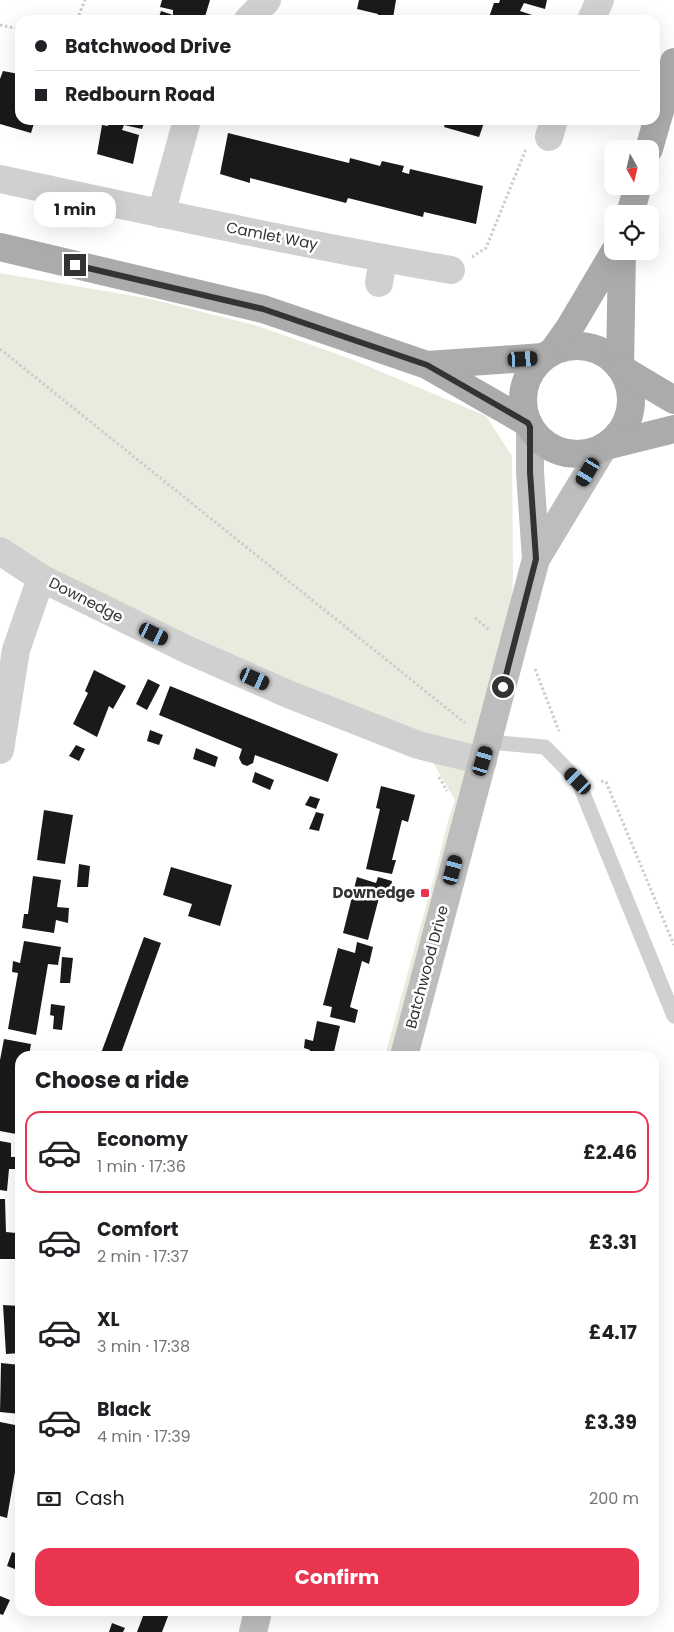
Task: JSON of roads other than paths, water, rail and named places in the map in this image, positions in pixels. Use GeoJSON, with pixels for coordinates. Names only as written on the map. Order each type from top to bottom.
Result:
{"type":"FeatureCollection","features":[{"type":"Feature","properties":{"kind":"main road"},"geometry":{"type":"LineString","coordinates":[[660,111],[674,62]]}},
{"type":"Feature","properties":{"kind":"main road"},"geometry":{"type":"LineString","coordinates":[[652,140],[656,125]]}},
{"type":"Feature","properties":{"kind":"main road"},"geometry":{"type":"LineString","coordinates":[[0,248],[263,309],[427,365],[529,425]]}},
{"type":"Feature","properties":{"kind":"main road"},"geometry":{"type":"LineString","coordinates":[[610,260],[570,327],[531,371],[524,388],[523,406],[529,425],[540,440],[547,445],[570,454],[587,453],[674,429]]}},
{"type":"Feature","properties":{"kind":"main road"},"geometry":{"type":"LineString","coordinates":[[604,447],[619,434],[624,426],[628,419],[632,402],[629,385],[621,368],[622,260]]}},
{"type":"Feature","properties":{"kind":"main road"},"geometry":{"type":"LineString","coordinates":[[427,365],[548,354],[571,346],[589,347],[606,354],[621,368],[674,400]]}},
{"type":"Feature","properties":{"kind":"street"},"geometry":{"type":"LineString","coordinates":[[253,15],[267,0]]}},
{"type":"Feature","properties":{"kind":"street"},"geometry":{"type":"LineString","coordinates":[[593,15],[600,0]]}},
{"type":"Feature","properties":{"kind":"street"},"geometry":{"type":"LineString","coordinates":[[160,214],[186,125]]}},
{"type":"Feature","properties":{"kind":"street","name":"Camlet Way"},"geometry":{"type":"LineString","coordinates":[[0,179],[160,214],[381,270],[451,270]]}},
{"type":"Feature","properties":{"kind":"street","name":"Batchwood Drive"},"geometry":{"type":"LineString","coordinates":[[529,425],[536,559]]}},
{"type":"Feature","properties":{"kind":"street","name":"Batchwood Drive"},"geometry":{"type":"LineString","coordinates":[[405,1051],[536,559],[604,447]]}},
{"type":"Feature","properties":{"kind":"street","name":"Downedge"},"geometry":{"type":"LineString","coordinates":[[0,552],[41,578],[188,650],[288,694],[418,745],[486,752]]}},
{"type":"Feature","properties":{"kind":"street"},"geometry":{"type":"LineString","coordinates":[[0,750],[16,650],[41,578]]}},
{"type":"Feature","properties":{"kind":"street"},"geometry":{"type":"LineString","coordinates":[[253,1632],[257,1616]]}},
{"type":"Feature","properties":{"kind":"lane"},"geometry":{"type":"LineString","coordinates":[[486,752],[544,748],[578,781],[674,1016]]}},
{"type":"Feature","properties":{"kind":"place","name":"Downedge"},"geometry":{"type":"Point","coordinates":[425,893]}}]}
